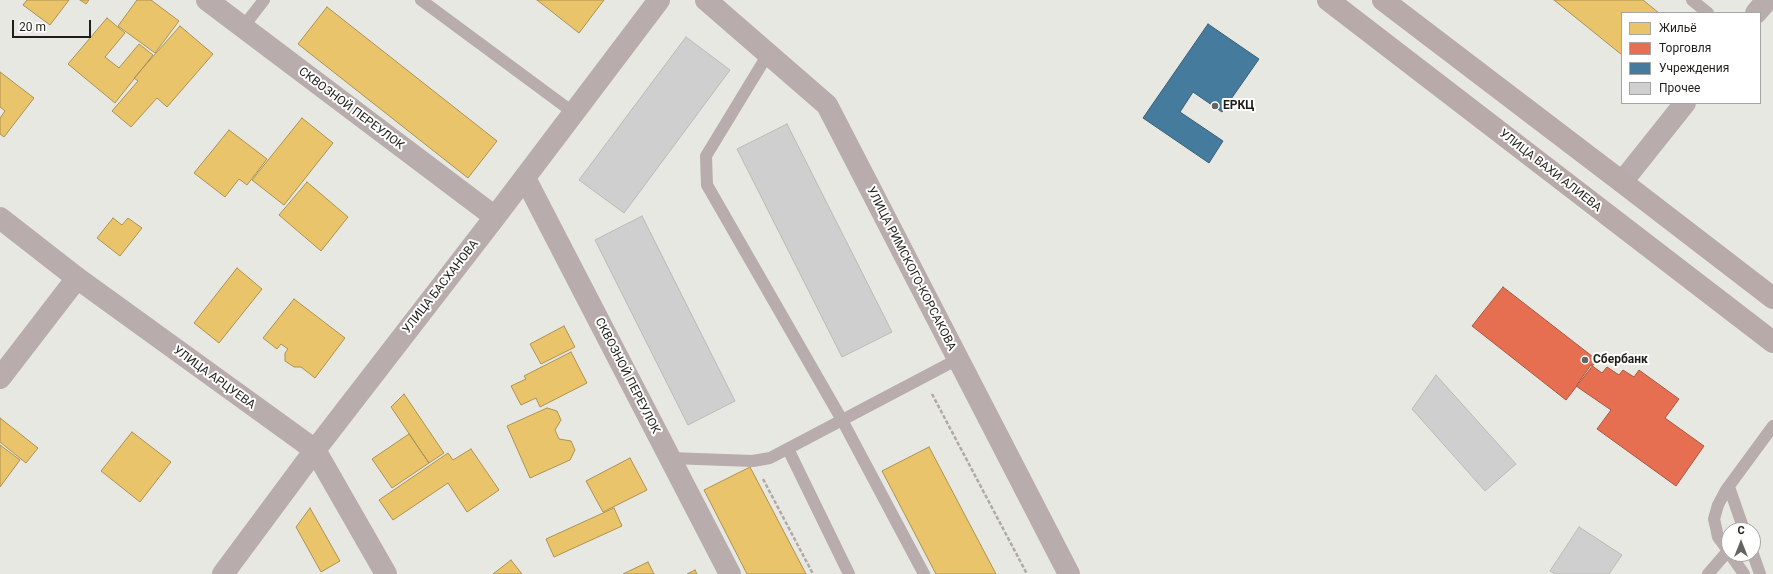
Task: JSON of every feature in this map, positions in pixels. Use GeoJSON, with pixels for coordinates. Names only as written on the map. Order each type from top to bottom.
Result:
{"type":"FeatureCollection","features":[{"type":"Feature","properties":{"kind":"main road","name":"УЛИЦА ВАХИ АЛИЕВА"},"geometry":{"type":"LineString","coordinates":[[1328,0],[1773,342]]}},
{"type":"Feature","properties":{"kind":"main road"},"geometry":{"type":"LineString","coordinates":[[1383,0],[1773,298]]}},
{"type":"Feature","properties":{"kind":"street","name":"СКВОЗНОЙ ПЕРЕУЛОК"},"geometry":{"type":"LineString","coordinates":[[207,0],[495,217]]}},
{"type":"Feature","properties":{"kind":"street","name":"УЛИЦА БАСХАНОВА"},"geometry":{"type":"LineString","coordinates":[[223,574],[315,450],[525,178],[659,0]]}},
{"type":"Feature","properties":{"kind":"street","name":"УЛИЦА РИМСКОГО-КОРСАКОВА"},"geometry":{"type":"LineString","coordinates":[[706,0],[827,105],[1069,574]]}},
{"type":"Feature","properties":{"kind":"street"},"geometry":{"type":"LineString","coordinates":[[1757,12],[1767,0]]}},
{"type":"Feature","properties":{"kind":"street"},"geometry":{"type":"LineString","coordinates":[[1622,182],[1684,104]]}},
{"type":"Feature","properties":{"kind":"street","name":"СКВОЗНОЙ ПЕРЕУЛОК"},"geometry":{"type":"LineString","coordinates":[[525,178],[730,574]]}},
{"type":"Feature","properties":{"kind":"street","name":"УЛИЦА АРЦУЕВА"},"geometry":{"type":"LineString","coordinates":[[0,218],[77,278],[315,450],[386,574]]}},
{"type":"Feature","properties":{"kind":"street"},"geometry":{"type":"LineString","coordinates":[[0,378],[77,278]]}},
{"type":"Feature","properties":{"kind":"lane"},"geometry":{"type":"LineString","coordinates":[[243,27],[264,0]]}},
{"type":"Feature","properties":{"kind":"lane"},"geometry":{"type":"LineString","coordinates":[[421,0],[574,113]]}},
{"type":"Feature","properties":{"kind":"lane"},"geometry":{"type":"LineString","coordinates":[[1692,0],[1707,12]]}},
{"type":"Feature","properties":{"kind":"lane"},"geometry":{"type":"LineString","coordinates":[[768,54],[706,156],[707,186],[842,420],[924,574]]}},
{"type":"Feature","properties":{"kind":"lane"},"geometry":{"type":"LineString","coordinates":[[670,458],[753,461],[770,458],[958,359]]}},
{"type":"Feature","properties":{"kind":"lane"},"geometry":{"type":"LineString","coordinates":[[1721,541],[1718,537],[1714,520],[1718,505],[1729,487],[1773,426]]}},
{"type":"Feature","properties":{"kind":"lane"},"geometry":{"type":"LineString","coordinates":[[788,449],[849,574]]}},
{"type":"Feature","properties":{"kind":"lane"},"geometry":{"type":"LineString","coordinates":[[1729,487],[1741,522]]}},
{"type":"Feature","properties":{"kind":"lane"},"geometry":{"type":"LineString","coordinates":[[1708,574],[1721,560]]}},
{"type":"Feature","properties":{"kind":"lane"},"geometry":{"type":"LineString","coordinates":[[1736,562],[1744,574]]}},
{"type":"Feature","properties":{"kind":"lane"},"geometry":{"type":"LineString","coordinates":[[1756,562],[1760,574]]}},
{"type":"Feature","properties":{"kind":"path"},"geometry":{"type":"LineString","coordinates":[[923,377],[1027,574]]}},
{"type":"Feature","properties":{"kind":"path"},"geometry":{"type":"LineString","coordinates":[[753,461],[813,574]]}},
{"type":"Feature","properties":{"kind":"building: Жильё"},"geometry":{"type":"Polygon","coordinates":[[[27,0],[69,0],[50,25],[23,5],[27,0]]]}},
{"type":"Feature","properties":{"kind":"building: Жильё"},"geometry":{"type":"Polygon","coordinates":[[[80,0],[89,0],[86,4],[80,0]]]}},
{"type":"Feature","properties":{"kind":"building: Жильё"},"geometry":{"type":"Polygon","coordinates":[[[137,0],[151,0],[179,21],[155,53],[118,26],[137,0]]]}},
{"type":"Feature","properties":{"kind":"building: Жильё"},"geometry":{"type":"Polygon","coordinates":[[[537,0],[604,0],[579,33],[537,0]]]}},
{"type":"Feature","properties":{"kind":"building: Жильё"},"geometry":{"type":"Polygon","coordinates":[[[1554,0],[1643,0],[1658,12],[1621,12],[1621,54],[1554,0]]]}},
{"type":"Feature","properties":{"kind":"building: Жильё"},"geometry":{"type":"Polygon","coordinates":[[[327,7],[497,141],[468,178],[298,44],[327,7]]]}},
{"type":"Feature","properties":{"kind":"building: Жильё"},"geometry":{"type":"Polygon","coordinates":[[[107,18],[125,33],[105,57],[119,68],[139,44],[153,55],[115,103],[68,64],[107,18]]]}},
{"type":"Feature","properties":{"kind":"building: Жильё"},"geometry":{"type":"Polygon","coordinates":[[[180,26],[213,54],[167,107],[157,98],[131,127],[112,111],[138,81],[134,78],[180,26]]]}},
{"type":"Feature","properties":{"kind":"building: Жильё"},"geometry":{"type":"Polygon","coordinates":[[[0,72],[34,98],[4,137],[0,134],[0,118],[5,111],[0,107],[0,72]]]}},
{"type":"Feature","properties":{"kind":"building: Жильё"},"geometry":{"type":"Polygon","coordinates":[[[302,118],[333,143],[284,205],[252,180],[302,118]]]}},
{"type":"Feature","properties":{"kind":"building: Жильё"},"geometry":{"type":"Polygon","coordinates":[[[229,130],[267,159],[247,185],[239,179],[225,197],[194,173],[229,130]]]}},
{"type":"Feature","properties":{"kind":"building: Жильё"},"geometry":{"type":"Polygon","coordinates":[[[307,182],[348,217],[321,251],[279,215],[307,182]]]}},
{"type":"Feature","properties":{"kind":"building: Жильё"},"geometry":{"type":"Polygon","coordinates":[[[113,218],[122,225],[128,218],[142,228],[120,256],[97,238],[113,218]]]}},
{"type":"Feature","properties":{"kind":"building: Жильё"},"geometry":{"type":"Polygon","coordinates":[[[237,268],[262,289],[219,343],[194,323],[237,268]]]}},
{"type":"Feature","properties":{"kind":"building: Жильё"},"geometry":{"type":"Polygon","coordinates":[[[294,299],[345,338],[315,378],[301,367],[294,367],[285,361],[285,353],[288,349],[281,344],[277,349],[263,338],[294,299]]]}},
{"type":"Feature","properties":{"kind":"building: Жильё"},"geometry":{"type":"Polygon","coordinates":[[[564,326],[575,347],[541,364],[530,344],[564,326]]]}},
{"type":"Feature","properties":{"kind":"building: Жильё"},"geometry":{"type":"Polygon","coordinates":[[[571,352],[587,383],[540,407],[536,398],[521,405],[511,386],[526,379],[524,376],[571,352]]]}},
{"type":"Feature","properties":{"kind":"building: Жильё"},"geometry":{"type":"Polygon","coordinates":[[[404,394],[444,453],[429,463],[391,407],[404,394]]]}},
{"type":"Feature","properties":{"kind":"building: Жильё"},"geometry":{"type":"Polygon","coordinates":[[[547,408],[557,411],[561,420],[555,430],[559,439],[571,441],[575,450],[570,460],[530,478],[507,426],[547,408]]]}},
{"type":"Feature","properties":{"kind":"building: Жильё"},"geometry":{"type":"Polygon","coordinates":[[[0,418],[38,448],[26,463],[0,442],[0,418]]]}},
{"type":"Feature","properties":{"kind":"building: Жильё"},"geometry":{"type":"Polygon","coordinates":[[[132,432],[171,462],[140,502],[101,471],[132,432]]]}},
{"type":"Feature","properties":{"kind":"building: Жильё"},"geometry":{"type":"Polygon","coordinates":[[[409,434],[429,463],[392,488],[372,459],[409,434]]]}},
{"type":"Feature","properties":{"kind":"building: Жильё"},"geometry":{"type":"Polygon","coordinates":[[[0,445],[20,460],[0,487],[0,445]]]}},
{"type":"Feature","properties":{"kind":"building: Жильё"},"geometry":{"type":"Polygon","coordinates":[[[929,447],[996,574],[936,574],[882,471],[929,447]]]}},
{"type":"Feature","properties":{"kind":"building: Жильё"},"geometry":{"type":"Polygon","coordinates":[[[471,449],[499,490],[467,512],[448,483],[393,520],[379,500],[448,453],[453,460],[471,449]]]}},
{"type":"Feature","properties":{"kind":"building: Жильё"},"geometry":{"type":"Polygon","coordinates":[[[630,458],[647,490],[603,512],[586,481],[630,458]]]}},
{"type":"Feature","properties":{"kind":"building: Жильё"},"geometry":{"type":"Polygon","coordinates":[[[750,467],[806,574],[747,574],[704,490],[750,467]]]}},
{"type":"Feature","properties":{"kind":"building: Жильё"},"geometry":{"type":"Polygon","coordinates":[[[310,508],[340,561],[321,572],[296,527],[310,508]]]}},
{"type":"Feature","properties":{"kind":"building: Жильё"},"geometry":{"type":"Polygon","coordinates":[[[614,508],[622,526],[554,557],[546,539],[614,508]]]}},
{"type":"Feature","properties":{"kind":"building: Жильё"},"geometry":{"type":"Polygon","coordinates":[[[511,560],[522,574],[493,574],[511,560]]]}},
{"type":"Feature","properties":{"kind":"building: Жильё"},"geometry":{"type":"Polygon","coordinates":[[[648,562],[654,574],[623,574],[648,562]]]}},
{"type":"Feature","properties":{"kind":"building: Жильё"},"geometry":{"type":"Polygon","coordinates":[[[695,570],[697,574],[687,574],[695,570]]]}},
{"type":"Feature","properties":{"kind":"building: Торговля"},"geometry":{"type":"Polygon","coordinates":[[[1503,287],[1597,360],[1566,400],[1472,326],[1503,287]]]}},
{"type":"Feature","properties":{"kind":"building: Торговля"},"geometry":{"type":"Polygon","coordinates":[[[1591,365],[1602,373],[1607,367],[1619,375],[1623,370],[1634,377],[1639,370],[1679,399],[1665,418],[1704,446],[1676,486],[1597,429],[1611,410],[1576,386],[1591,365]]]}},
{"type":"Feature","properties":{"kind":"building: Учреждения"},"geometry":{"type":"Polygon","coordinates":[[[1208,24],[1259,59],[1222,112],[1193,92],[1180,112],[1223,141],[1209,163],[1143,118],[1208,24]]]}},
{"type":"Feature","properties":{"kind":"building: Прочее"},"geometry":{"type":"Polygon","coordinates":[[[686,37],[730,70],[624,213],[579,180],[686,37]]]}},
{"type":"Feature","properties":{"kind":"building: Прочее"},"geometry":{"type":"Polygon","coordinates":[[[787,124],[892,332],[842,357],[737,149],[787,124]]]}},
{"type":"Feature","properties":{"kind":"building: Прочее"},"geometry":{"type":"Polygon","coordinates":[[[642,216],[735,401],[688,425],[595,240],[642,216]]]}},
{"type":"Feature","properties":{"kind":"building: Прочее"},"geometry":{"type":"Polygon","coordinates":[[[1436,375],[1516,464],[1485,491],[1412,409],[1436,375]]]}},
{"type":"Feature","properties":{"kind":"building: Прочее"},"geometry":{"type":"Polygon","coordinates":[[[1579,527],[1622,555],[1609,574],[1555,574],[1550,571],[1579,527]]]}},
{"type":"Feature","properties":{"kind":"place","name":"ЕРКЦ"},"geometry":{"type":"Point","coordinates":[1215,106]}},
{"type":"Feature","properties":{"kind":"place","name":"Сбербанк"},"geometry":{"type":"Point","coordinates":[1585,360]}}]}
